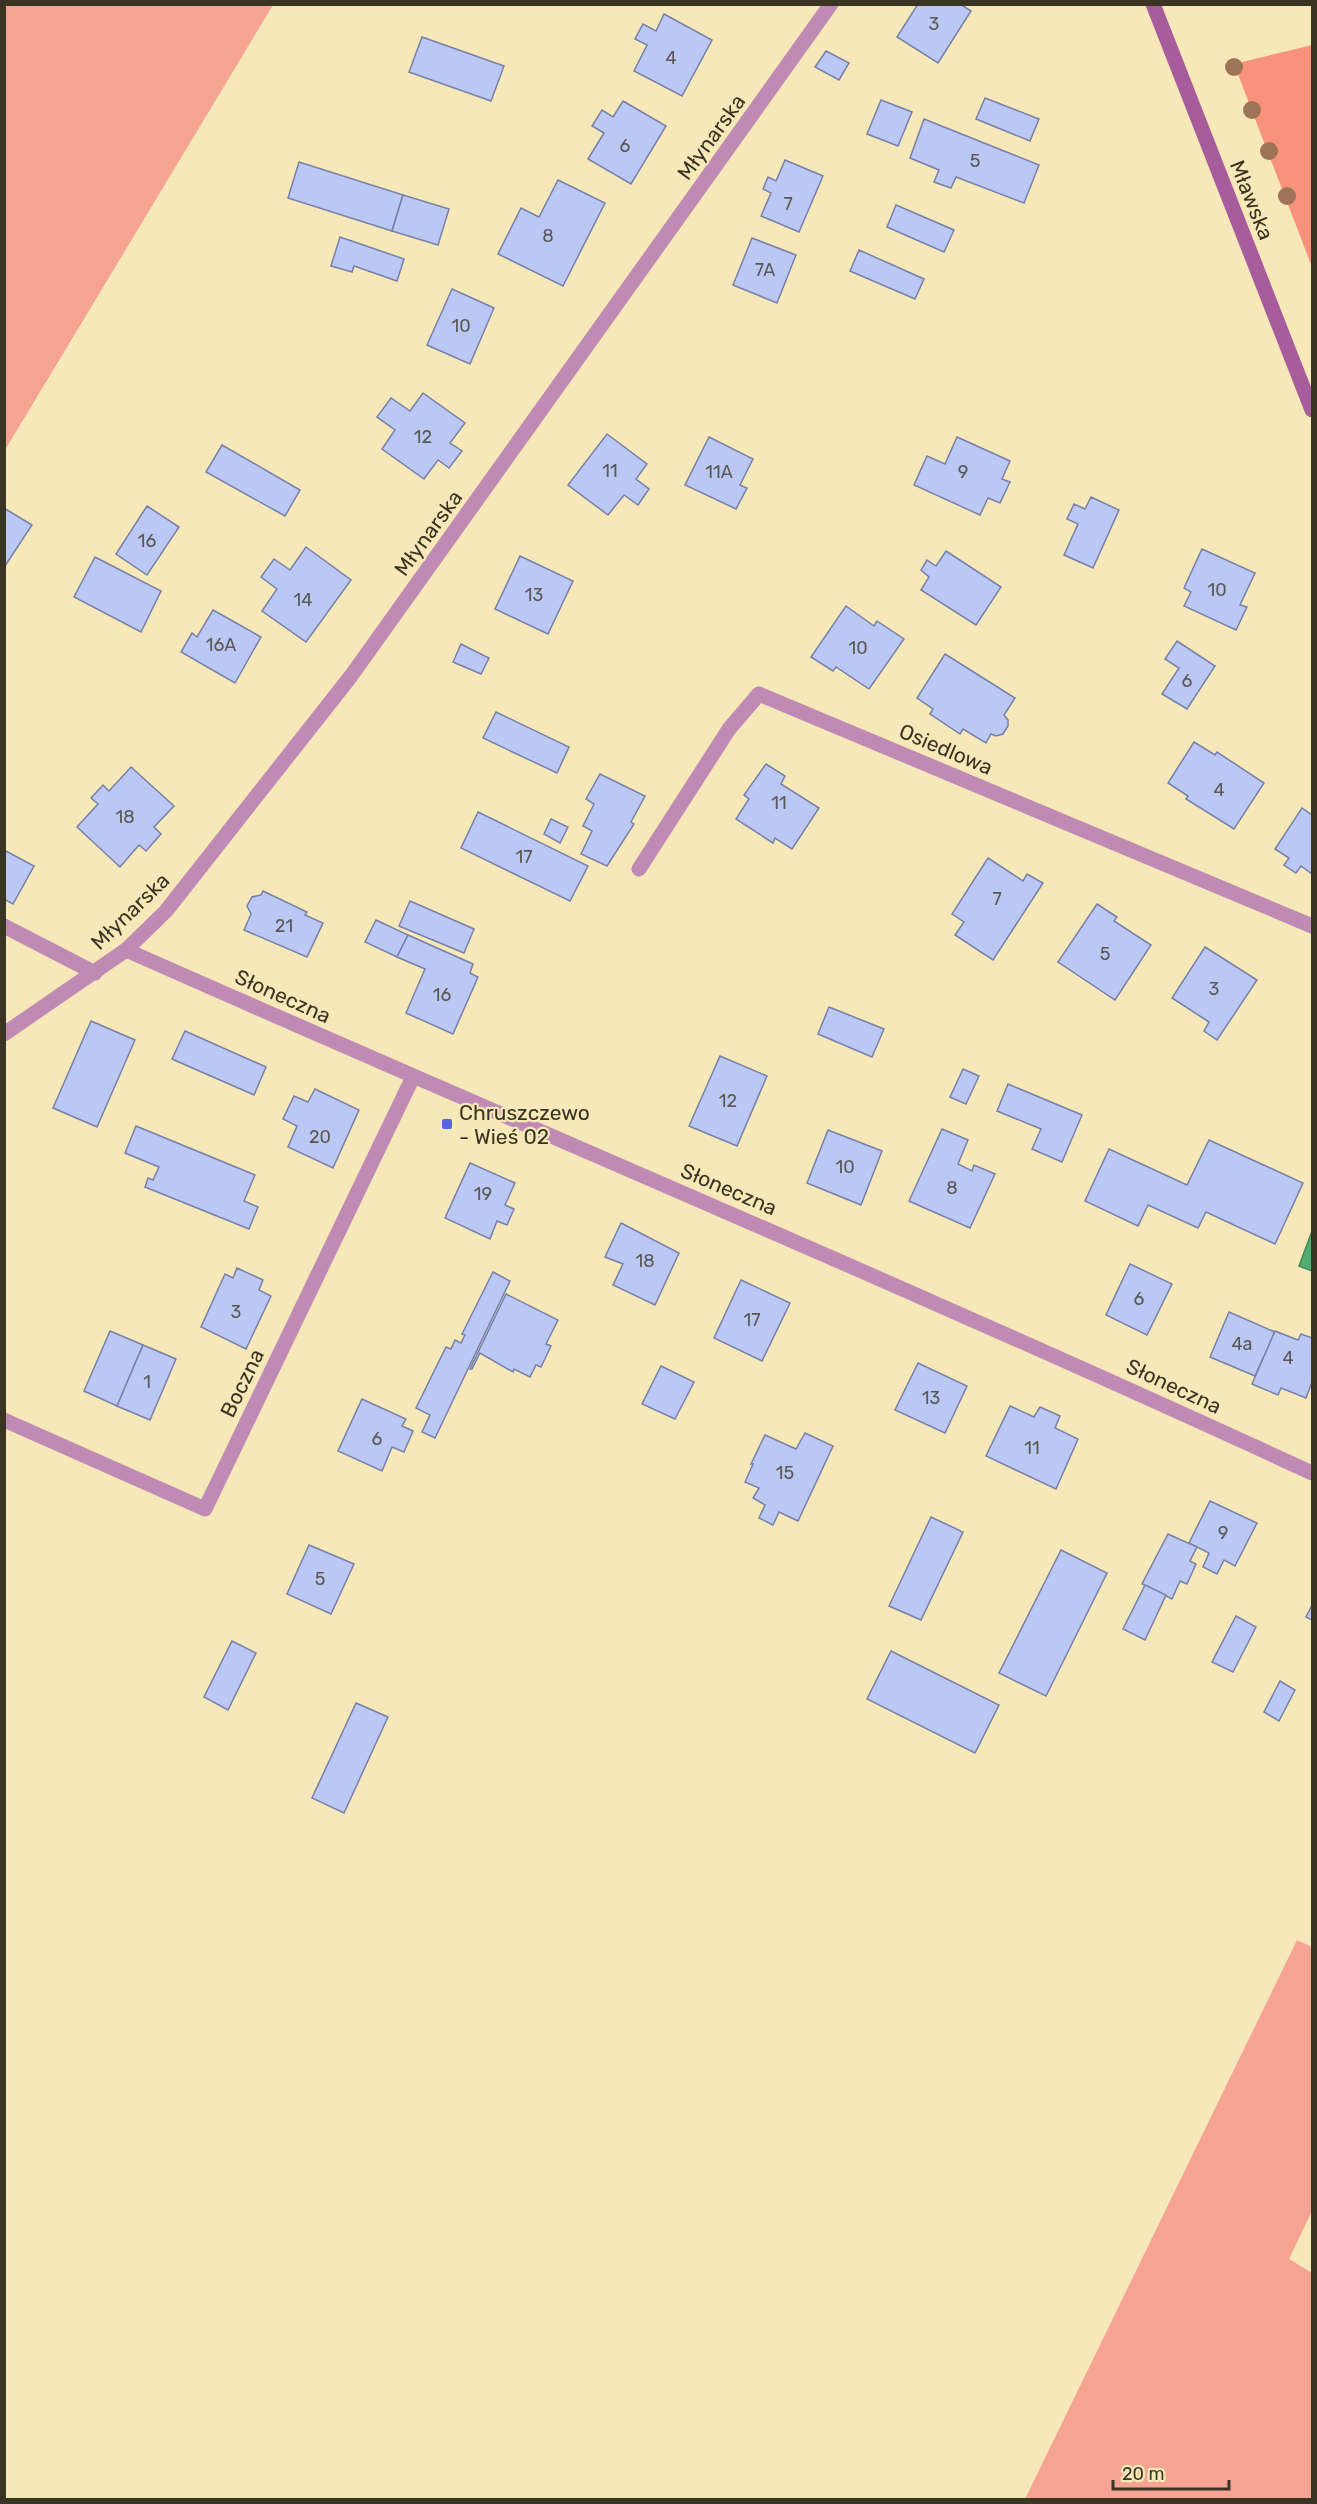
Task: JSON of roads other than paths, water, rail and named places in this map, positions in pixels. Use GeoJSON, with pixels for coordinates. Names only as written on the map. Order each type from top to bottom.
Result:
{"type":"FeatureCollection","features":[{"type":"Feature","properties":{"kind":"main road","name":"Mławska"},"geometry":{"type":"LineString","coordinates":[[1153,4],[1312,410]]}},
{"type":"Feature","properties":{"kind":"street","name":"Młynarska"},"geometry":{"type":"LineString","coordinates":[[4,1034],[126,950],[166,911],[351,676],[831,4]]}},
{"type":"Feature","properties":{"kind":"street","name":"Osiedlowa"},"geometry":{"type":"LineString","coordinates":[[639,869],[729,729],[759,694],[1312,926]]}},
{"type":"Feature","properties":{"kind":"street"},"geometry":{"type":"LineString","coordinates":[[4,926],[95,973]]}},
{"type":"Feature","properties":{"kind":"street","name":"Słoneczna"},"geometry":{"type":"LineString","coordinates":[[126,950],[1124,1386],[1312,1473]]}},
{"type":"Feature","properties":{"kind":"street","name":"Boczna"},"geometry":{"type":"LineString","coordinates":[[4,1420],[205,1509],[413,1077]]}},
{"type":"Feature","properties":{"kind":"place","name":"Chruszczewo - Wieś 02"},"geometry":{"type":"Point","coordinates":[447,1124]}}]}
